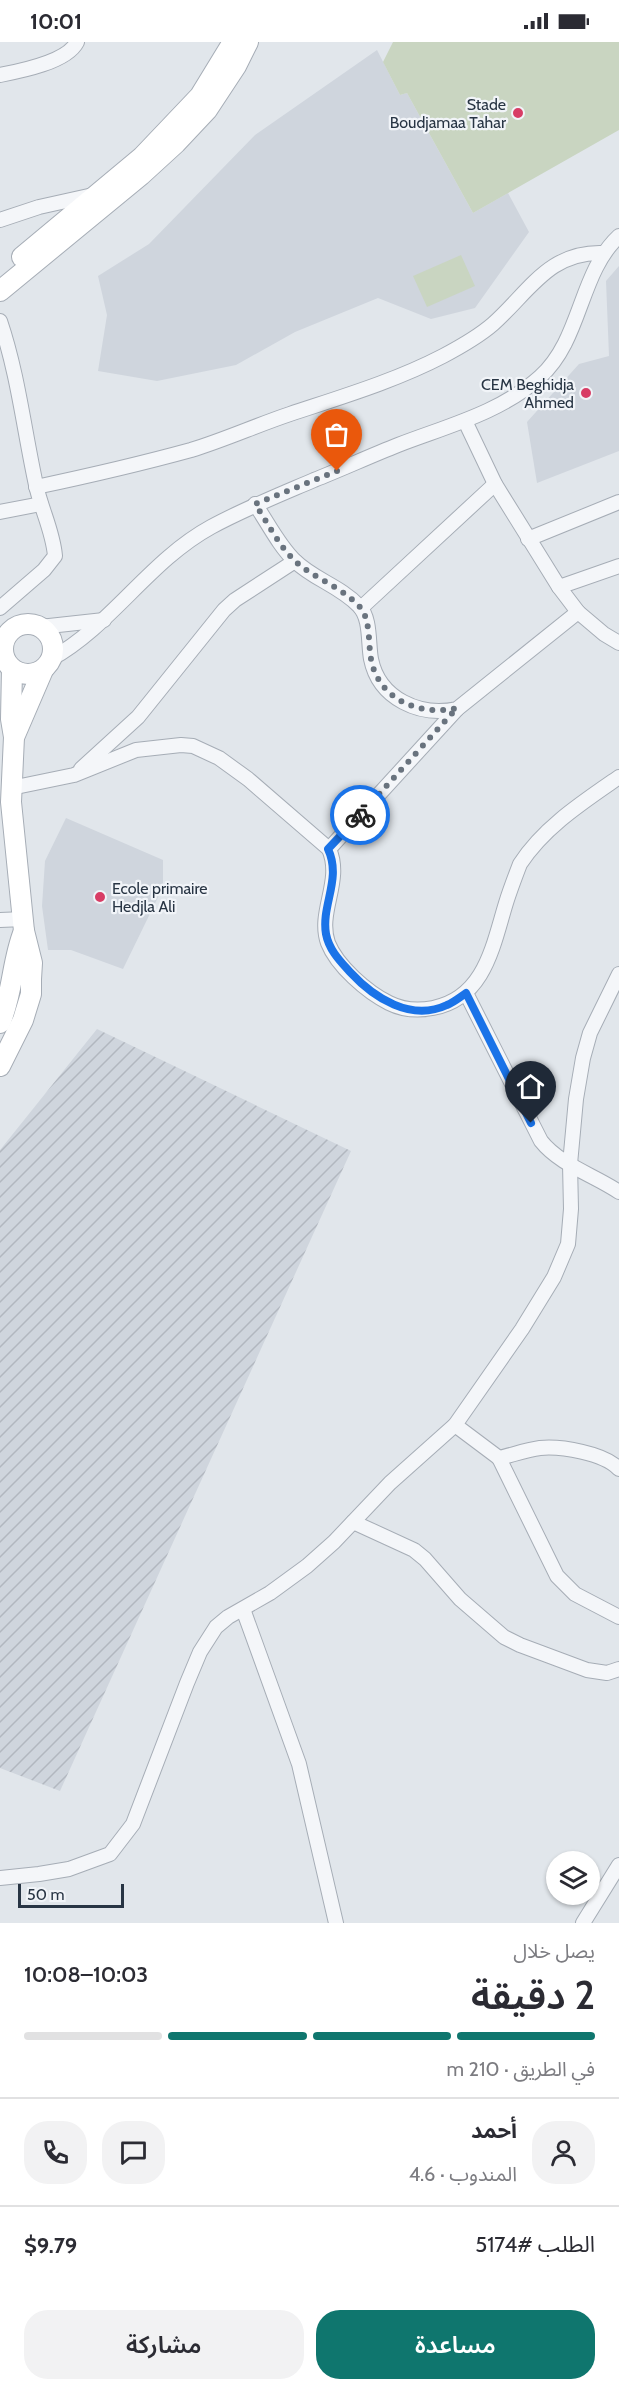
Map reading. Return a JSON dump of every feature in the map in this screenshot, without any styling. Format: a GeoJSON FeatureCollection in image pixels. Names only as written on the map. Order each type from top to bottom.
{"type":"FeatureCollection","features":[{"type":"Feature","properties":{"kind":"street"},"geometry":{"type":"LineString","coordinates":[[1,72],[21,71],[54,59],[66,54],[74,48],[77,42]]}},
{"type":"Feature","properties":{"kind":"street"},"geometry":{"type":"LineString","coordinates":[[0,276],[142,157],[187,112],[200,96],[233,42]]}},
{"type":"Feature","properties":{"kind":"street"},"geometry":{"type":"LineString","coordinates":[[0,291],[141,175],[176,143],[207,110],[249,42]]}},
{"type":"Feature","properties":{"kind":"street"},"geometry":{"type":"LineString","coordinates":[[0,220],[39,207],[95,195]]}},
{"type":"Feature","properties":{"kind":"street"},"geometry":{"type":"LineString","coordinates":[[5,659],[27,675],[67,651],[104,620],[139,583],[184,544],[209,528],[255,504],[398,445],[482,415],[525,389],[553,362],[613,244]]}},
{"type":"Feature","properties":{"kind":"street"},"geometry":{"type":"LineString","coordinates":[[36,487],[103,473],[194,449],[357,391],[425,364],[461,346],[491,325],[541,275],[556,264],[572,256],[613,244]]}},
{"type":"Feature","properties":{"kind":"street"},"geometry":{"type":"LineString","coordinates":[[0,321],[11,357],[36,487],[54,549],[53,561],[0,608]]}},
{"type":"Feature","properties":{"kind":"street"},"geometry":{"type":"LineString","coordinates":[[465,421],[495,484],[559,587],[578,612],[604,634],[619,643]]}},
{"type":"Feature","properties":{"kind":"street"},"geometry":{"type":"LineString","coordinates":[[361,608],[495,484]]}},
{"type":"Feature","properties":{"kind":"street"},"geometry":{"type":"LineString","coordinates":[[528,539],[619,502]]}},
{"type":"Feature","properties":{"kind":"street"},"geometry":{"type":"LineString","coordinates":[[0,512],[41,504]]}},
{"type":"Feature","properties":{"kind":"street"},"geometry":{"type":"LineString","coordinates":[[255,504],[295,561],[341,591],[361,608],[365,617],[373,670],[387,691],[410,706],[424,710],[445,711],[457,708]]}},
{"type":"Feature","properties":{"kind":"street"},"geometry":{"type":"LineString","coordinates":[[74,776],[138,717],[224,610],[235,600],[295,561]]}},
{"type":"Feature","properties":{"kind":"street"},"geometry":{"type":"LineString","coordinates":[[559,587],[619,566]]}},
{"type":"Feature","properties":{"kind":"street"},"geometry":{"type":"LineString","coordinates":[[328,849],[457,708],[578,612]]}},
{"type":"Feature","properties":{"kind":"street"},"geometry":{"type":"LineString","coordinates":[[0,1066],[23,1020],[31,994],[32,963],[24,925],[11,788],[14,737],[2,647],[9,632],[32,626],[104,620]]}},
{"type":"Feature","properties":{"kind":"street"},"geometry":{"type":"LineString","coordinates":[[0,621],[32,626],[51,639],[53,648],[14,737]]}},
{"type":"Feature","properties":{"kind":"street"},"geometry":{"type":"LineString","coordinates":[[11,788],[74,776],[136,750],[181,745],[193,746],[219,758],[248,779],[328,849],[334,863],[334,875],[325,924],[326,936],[338,959],[374,996],[411,1010],[446,1006],[466,993],[485,968],[519,864],[528,851],[553,826],[619,777]]}},
{"type":"Feature","properties":{"kind":"street"},"geometry":{"type":"LineString","coordinates":[[0,920],[24,925]]}},
{"type":"Feature","properties":{"kind":"street"},"geometry":{"type":"LineString","coordinates":[[0,1023],[12,988],[17,947],[24,925]]}},
{"type":"Feature","properties":{"kind":"street"},"geometry":{"type":"LineString","coordinates":[[0,1878],[39,1875],[69,1869],[110,1854],[123,1840],[141,1806],[200,1652],[216,1627],[270,1593],[307,1566],[390,1484],[455,1425],[522,1329],[562,1261],[570,1227],[570,1164],[576,1099],[583,1058],[590,1033],[619,974]]}},
{"type":"Feature","properties":{"kind":"street"},"geometry":{"type":"LineString","coordinates":[[466,993],[541,1141],[549,1150],[570,1164],[619,1192]]}},
{"type":"Feature","properties":{"kind":"street"},"geometry":{"type":"LineString","coordinates":[[455,1425],[499,1458],[557,1576],[575,1594],[619,1617]]}},
{"type":"Feature","properties":{"kind":"street"},"geometry":{"type":"LineString","coordinates":[[499,1458],[527,1450],[559,1448],[606,1459],[619,1469]]}},
{"type":"Feature","properties":{"kind":"street"},"geometry":{"type":"LineString","coordinates":[[353,1522],[414,1550],[425,1559],[442,1581],[470,1610],[504,1637],[587,1670],[607,1673],[619,1669]]}},
{"type":"Feature","properties":{"kind":"street"},"geometry":{"type":"LineString","coordinates":[[243,1608],[299,1764],[336,1923]]}},
{"type":"Feature","properties":{"kind":"street"},"geometry":{"type":"LineString","coordinates":[[583,1923],[619,1865]]}},
{"type":"Feature","properties":{"kind":"shaded area"},"geometry":{"type":"Polygon","coordinates":[[[377,50],[400,95],[407,93],[473,213],[508,193],[529,232],[475,308],[431,319],[378,298],[295,332],[236,365],[157,381],[98,371],[107,315],[98,276],[149,244],[255,135],[377,50]]]}},
{"type":"Feature","properties":{"kind":"shaded area","name":"CEM Beghidja Ahmed"},"geometry":{"type":"Polygon","coordinates":[[[619,266],[619,451],[537,483],[527,422],[579,364],[609,356],[606,281],[619,266]]]}},
{"type":"Feature","properties":{"kind":"shaded area","name":"Ecole primaire Hedjla Ali"},"geometry":{"type":"Polygon","coordinates":[[[66,818],[163,860],[163,887],[123,969],[71,950],[48,950],[42,906],[45,861],[66,818]]]}},
{"type":"Feature","properties":{"kind":"shaded area"},"geometry":{"type":"Polygon","coordinates":[[[97,1029],[351,1151],[60,1791],[0,1768],[0,1150],[97,1029]]]}},
{"type":"Feature","properties":{"kind":"green space","name":"Stade Boudjamaa Tahar"},"geometry":{"type":"Polygon","coordinates":[[[393,42],[619,42],[619,130],[473,213],[407,93],[400,95],[383,62],[393,42]]]}},
{"type":"Feature","properties":{"kind":"green space"},"geometry":{"type":"Polygon","coordinates":[[[461,255],[475,286],[427,307],[413,276],[461,255]]]}},
{"type":"Feature","properties":{"kind":"way so far"},"geometry":{"type":"LineString","coordinates":[[337,471],[255,504],[295,561],[341,591],[361,608],[365,617],[373,670],[387,691],[410,706],[424,710],[445,711],[457,708],[360,815]]}},
{"type":"Feature","properties":{"kind":"place","name":"Stade Boudjamaa Tahar"},"geometry":{"type":"Point","coordinates":[518,113]}},
{"type":"Feature","properties":{"kind":"place","name":"CEM Beghidja Ahmed"},"geometry":{"type":"Point","coordinates":[586,393]}},
{"type":"Feature","properties":{"kind":"place","name":"Ecole primaire Hedjla Ali"},"geometry":{"type":"Point","coordinates":[100,897]}},
{"type":"Feature","properties":{"kind":"route"},"geometry":{"type":"LineString","coordinates":[[360,815],[328,849],[334,863],[325,924],[329,946],[338,959],[374,996],[394,1005],[411,1010],[426,1010],[446,1006],[466,993],[531,1123]]}}]}
